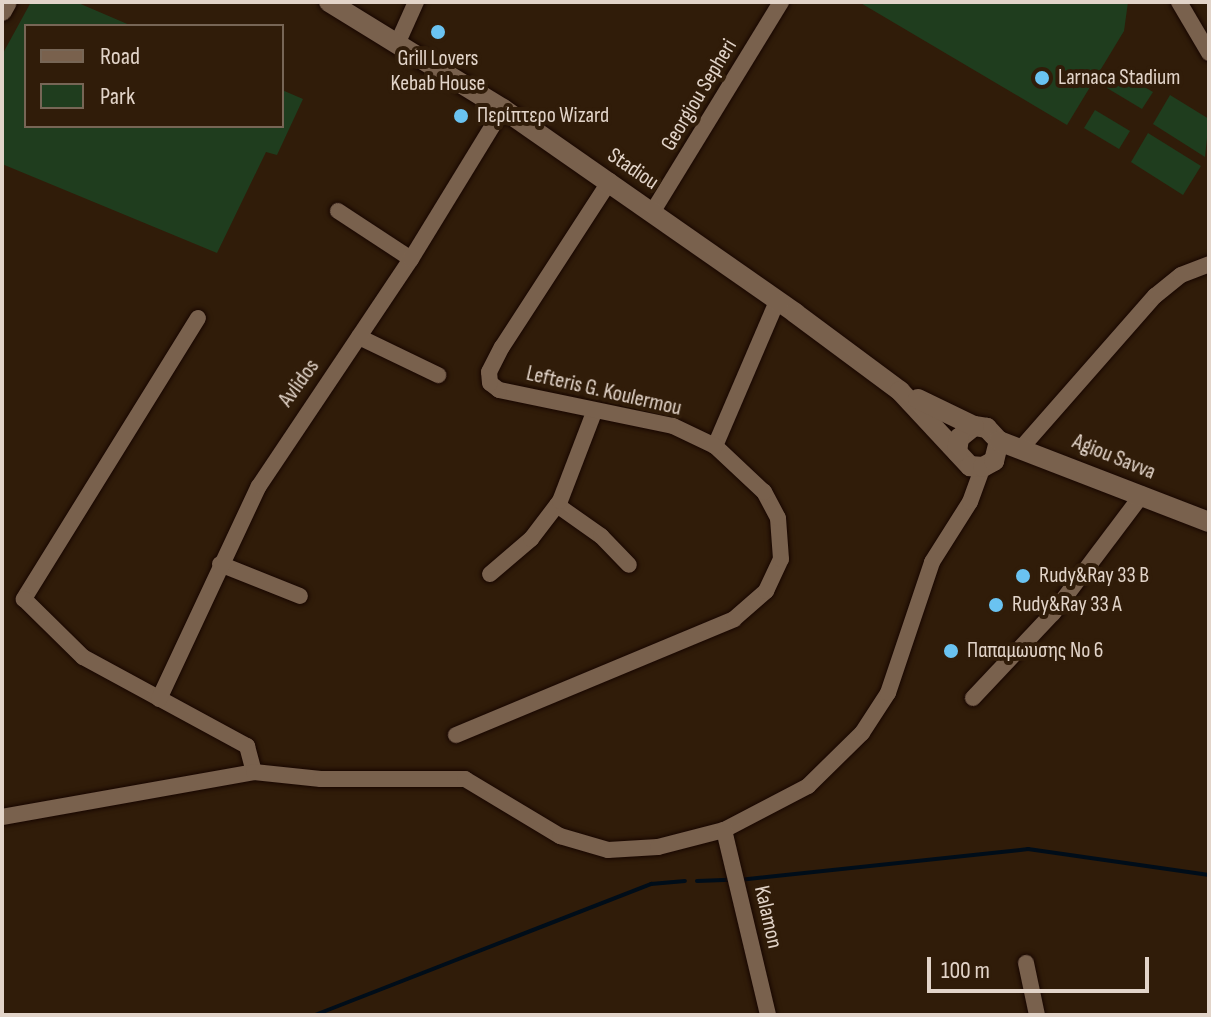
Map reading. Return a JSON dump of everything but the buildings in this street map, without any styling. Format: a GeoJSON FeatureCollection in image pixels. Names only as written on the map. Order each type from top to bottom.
{"type":"FeatureCollection","features":[{"type":"Feature","properties":{"kind":"street"},"geometry":{"type":"LineString","coordinates":[[2,11],[7,2]]}},
{"type":"Feature","properties":{"kind":"street","name":"Stadiou"},"geometry":{"type":"LineString","coordinates":[[329,2],[503,109],[653,211],[900,391],[957,452]]}},
{"type":"Feature","properties":{"kind":"street"},"geometry":{"type":"LineString","coordinates":[[398,42],[416,2]]}},
{"type":"Feature","properties":{"kind":"street","name":"Georgiou Sepheri"},"geometry":{"type":"LineString","coordinates":[[653,211],[781,2]]}},
{"type":"Feature","properties":{"kind":"street"},"geometry":{"type":"LineString","coordinates":[[1179,2],[1204,35],[1209,53]]}},
{"type":"Feature","properties":{"kind":"street","name":"Avlidos"},"geometry":{"type":"LineString","coordinates":[[159,699],[220,564],[290,433],[411,259],[503,109]]}},
{"type":"Feature","properties":{"kind":"street","name":"Lefteris G. Koulermou"},"geometry":{"type":"LineString","coordinates":[[456,735],[734,619],[753,606],[781,559],[778,518],[764,492],[715,446],[673,426],[499,390],[490,383],[489,372],[610,181]]}},
{"type":"Feature","properties":{"kind":"street"},"geometry":{"type":"LineString","coordinates":[[338,211],[411,259]]}},
{"type":"Feature","properties":{"kind":"street"},"geometry":{"type":"LineString","coordinates":[[1023,446],[1155,296],[1181,275],[1209,264]]}},
{"type":"Feature","properties":{"kind":"street"},"geometry":{"type":"LineString","coordinates":[[715,446],[777,301]]}},
{"type":"Feature","properties":{"kind":"street"},"geometry":{"type":"LineString","coordinates":[[198,318],[24,599],[83,657],[247,746],[254,772]]}},
{"type":"Feature","properties":{"kind":"street"},"geometry":{"type":"LineString","coordinates":[[359,337],[438,375]]}},
{"type":"Feature","properties":{"kind":"street","name":"Stadiou"},"geometry":{"type":"LineString","coordinates":[[900,391],[974,426]]}},
{"type":"Feature","properties":{"kind":"street"},"geometry":{"type":"LineString","coordinates":[[490,574],[531,539],[557,505],[595,410]]}},
{"type":"Feature","properties":{"kind":"street"},"geometry":{"type":"LineString","coordinates":[[2,817],[254,772],[321,779],[465,779],[560,836],[608,850],[658,847],[724,830],[822,776],[867,726],[888,693],[932,562],[970,502],[983,467],[998,455],[999,441],[987,428],[974,426],[959,438],[957,452],[970,466],[983,467]]}},
{"type":"Feature","properties":{"kind":"street","name":"Agiou Savva"},"geometry":{"type":"LineString","coordinates":[[999,441],[1023,446],[1209,522]]}},
{"type":"Feature","properties":{"kind":"street"},"geometry":{"type":"LineString","coordinates":[[973,698],[1053,613],[1142,495]]}},
{"type":"Feature","properties":{"kind":"street"},"geometry":{"type":"LineString","coordinates":[[557,505],[601,536],[629,565]]}},
{"type":"Feature","properties":{"kind":"street"},"geometry":{"type":"LineString","coordinates":[[220,564],[300,596]]}},
{"type":"Feature","properties":{"kind":"street","name":"Kalamon"},"geometry":{"type":"LineString","coordinates":[[724,830],[768,1015]]}},
{"type":"Feature","properties":{"kind":"street"},"geometry":{"type":"LineString","coordinates":[[1026,963],[1037,1015]]}},
{"type":"Feature","properties":{"kind":"green space"},"geometry":{"type":"Polygon","coordinates":[[[31,2],[76,2],[127,24],[24,24],[24,128],[284,128],[284,91],[303,99],[277,155],[266,152],[217,253],[2,164],[2,55],[31,2]]]}},
{"type":"Feature","properties":{"kind":"green space","name":"Larnaca Stadium"},"geometry":{"type":"Polygon","coordinates":[[[859,2],[1128,2],[1124,31],[1067,125],[859,2]]]}},
{"type":"Feature","properties":{"kind":"green space"},"geometry":{"type":"Polygon","coordinates":[[[1117,71],[1153,92],[1142,109],[1107,88],[1117,71]]]}},
{"type":"Feature","properties":{"kind":"green space"},"geometry":{"type":"Polygon","coordinates":[[[1170,95],[1209,119],[1205,157],[1153,124],[1170,95]]]}},
{"type":"Feature","properties":{"kind":"green space"},"geometry":{"type":"Polygon","coordinates":[[[1095,110],[1130,131],[1119,149],[1084,128],[1095,110]]]}},
{"type":"Feature","properties":{"kind":"green space"},"geometry":{"type":"Polygon","coordinates":[[[1148,133],[1201,166],[1183,195],[1131,162],[1148,133]]]}},
{"type":"Feature","properties":{"kind":"waterway"},"geometry":{"type":"LineString","coordinates":[[739,880],[1028,849],[1209,875]]}},
{"type":"Feature","properties":{"kind":"waterway"},"geometry":{"type":"LineString","coordinates":[[697,881],[731,880]]}},
{"type":"Feature","properties":{"kind":"waterway"},"geometry":{"type":"LineString","coordinates":[[315,1015],[651,884],[685,881]]}},
{"type":"Feature","properties":{"kind":"place","name":"Grill Lovers Kebab House"},"geometry":{"type":"Point","coordinates":[438,32]}},
{"type":"Feature","properties":{"kind":"place","name":"Larnaca Stadium"},"geometry":{"type":"Point","coordinates":[1042,78]}},
{"type":"Feature","properties":{"kind":"place","name":"Περίπτερο Wizard"},"geometry":{"type":"Point","coordinates":[461,116]}},
{"type":"Feature","properties":{"kind":"place","name":"Rudy&Ray 33 B"},"geometry":{"type":"Point","coordinates":[1023,576]}},
{"type":"Feature","properties":{"kind":"place","name":"Rudy&Ray 33 A"},"geometry":{"type":"Point","coordinates":[996,605]}},
{"type":"Feature","properties":{"kind":"place","name":"Παπαμωυσης No 6"},"geometry":{"type":"Point","coordinates":[951,651]}}]}
